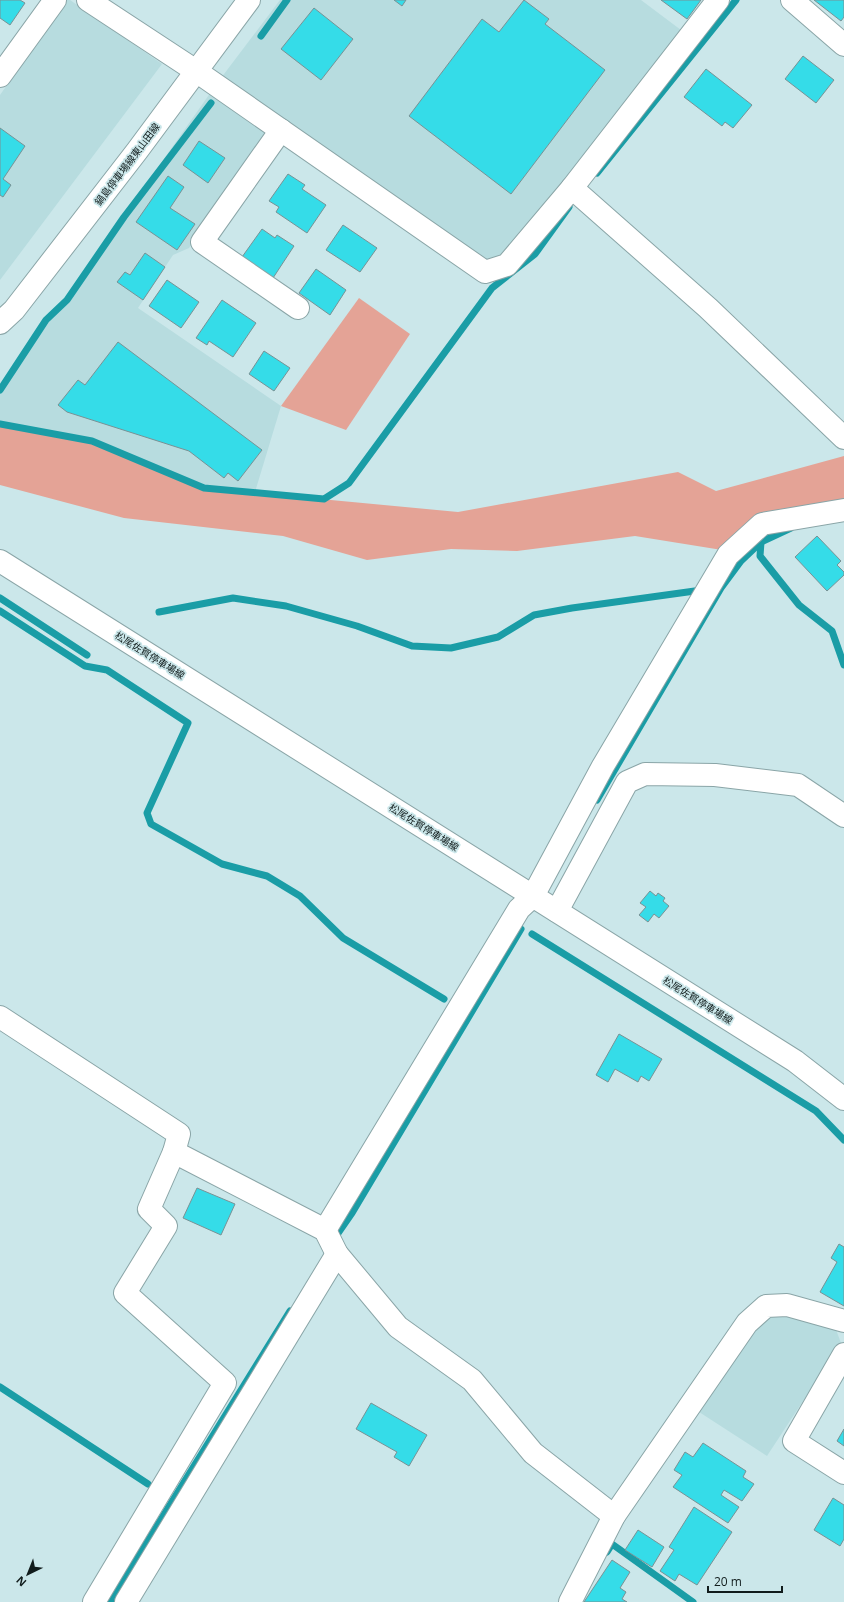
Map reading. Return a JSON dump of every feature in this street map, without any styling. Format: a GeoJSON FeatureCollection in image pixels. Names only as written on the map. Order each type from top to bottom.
{"type":"FeatureCollection","features":[{"type":"Feature","properties":{"kind":"street"},"geometry":{"type":"LineString","coordinates":[[0,76],[56,0]]}},
{"type":"Feature","properties":{"kind":"street"},"geometry":{"type":"LineString","coordinates":[[88,0],[196,71],[485,272],[507,265],[572,188],[718,0]]}},
{"type":"Feature","properties":{"kind":"street","name":"鍋島停車場線東山田線"},"geometry":{"type":"LineString","coordinates":[[0,323],[14,310],[137,151],[249,0]]}},
{"type":"Feature","properties":{"kind":"street"},"geometry":{"type":"LineString","coordinates":[[792,0],[844,45]]}},
{"type":"Feature","properties":{"kind":"street"},"geometry":{"type":"LineString","coordinates":[[281,130],[202,242],[298,308]]}},
{"type":"Feature","properties":{"kind":"street"},"geometry":{"type":"LineString","coordinates":[[572,188],[708,308],[844,438]]}},
{"type":"Feature","properties":{"kind":"street"},"geometry":{"type":"LineString","coordinates":[[325,1230],[519,909],[533,896],[603,766],[728,555],[762,524],[844,510]]}},
{"type":"Feature","properties":{"kind":"street","name":"松尾佐賀停車場線"},"geometry":{"type":"LineString","coordinates":[[0,561],[795,1061],[844,1099]]}},
{"type":"Feature","properties":{"kind":"street"},"geometry":{"type":"LineString","coordinates":[[603,766],[627,782]]}},
{"type":"Feature","properties":{"kind":"street"},"geometry":{"type":"LineString","coordinates":[[557,911],[627,782],[645,774],[715,775],[798,785],[844,816]]}},
{"type":"Feature","properties":{"kind":"street"},"geometry":{"type":"LineString","coordinates":[[0,1017],[179,1134],[174,1152],[149,1209],[166,1226],[125,1292],[225,1382],[94,1602]]}},
{"type":"Feature","properties":{"kind":"street"},"geometry":{"type":"LineString","coordinates":[[174,1152],[325,1230],[337,1254],[398,1327],[472,1380],[533,1453],[614,1516]]}},
{"type":"Feature","properties":{"kind":"street"},"geometry":{"type":"LineString","coordinates":[[126,1602],[337,1254]]}},
{"type":"Feature","properties":{"kind":"street"},"geometry":{"type":"LineString","coordinates":[[570,1602],[614,1516],[747,1323],[766,1306],[787,1304],[844,1321]]}},
{"type":"Feature","properties":{"kind":"street"},"geometry":{"type":"LineString","coordinates":[[844,1354],[794,1441],[844,1473]]}},
{"type":"Feature","properties":{"kind":"shaded area"},"geometry":{"type":"Polygon","coordinates":[[[67,0],[70,0],[162,64],[0,280],[0,95],[67,0]]]}},
{"type":"Feature","properties":{"kind":"shaded area"},"geometry":{"type":"Polygon","coordinates":[[[280,0],[641,0],[685,33],[506,255],[482,262],[275,119],[189,248],[173,255],[138,308],[281,406],[255,492],[200,485],[87,437],[0,424],[0,392],[218,82],[280,0]]]}},
{"type":"Feature","properties":{"kind":"shaded area"},"geometry":{"type":"Polygon","coordinates":[[[359,298],[410,334],[346,430],[281,406],[359,298]]]}},
{"type":"Feature","properties":{"kind":"shaded area"},"geometry":{"type":"Polygon","coordinates":[[[0,424],[92,441],[204,488],[458,512],[678,472],[716,491],[844,456],[844,500],[722,550],[635,536],[517,551],[451,549],[367,560],[283,536],[124,518],[0,485],[0,424]]]}},
{"type":"Feature","properties":{"kind":"shaded area"},"geometry":{"type":"Polygon","coordinates":[[[795,1314],[835,1327],[841,1343],[767,1456],[696,1410],[761,1316],[795,1314]]]}},
{"type":"Feature","properties":{"kind":"building"},"geometry":{"type":"Polygon","coordinates":[[[0,0],[20,0],[25,3],[10,25],[0,18],[0,0]]]}},
{"type":"Feature","properties":{"kind":"building"},"geometry":{"type":"Polygon","coordinates":[[[394,0],[406,0],[402,6],[394,0]]]}},
{"type":"Feature","properties":{"kind":"building"},"geometry":{"type":"Polygon","coordinates":[[[524,0],[549,19],[545,24],[605,70],[511,194],[409,116],[482,19],[499,32],[524,0]]]}},
{"type":"Feature","properties":{"kind":"building"},"geometry":{"type":"Polygon","coordinates":[[[661,0],[701,0],[687,19],[661,0]]]}},
{"type":"Feature","properties":{"kind":"building"},"geometry":{"type":"Polygon","coordinates":[[[814,0],[844,0],[844,17],[841,21],[814,0]]]}},
{"type":"Feature","properties":{"kind":"building"},"geometry":{"type":"Polygon","coordinates":[[[314,8],[353,39],[321,80],[281,49],[314,8]]]}},
{"type":"Feature","properties":{"kind":"building"},"geometry":{"type":"Polygon","coordinates":[[[803,56],[834,80],[816,103],[785,79],[803,56]]]}},
{"type":"Feature","properties":{"kind":"building"},"geometry":{"type":"Polygon","coordinates":[[[706,69],[752,105],[733,128],[725,122],[722,126],[684,97],[706,69]]]}},
{"type":"Feature","properties":{"kind":"building"},"geometry":{"type":"Polygon","coordinates":[[[0,128],[25,146],[3,179],[11,185],[3,197],[0,195],[0,128]]]}},
{"type":"Feature","properties":{"kind":"building"},"geometry":{"type":"Polygon","coordinates":[[[199,141],[225,158],[208,183],[183,165],[199,141]]]}},
{"type":"Feature","properties":{"kind":"building"},"geometry":{"type":"Polygon","coordinates":[[[288,174],[305,185],[302,189],[326,205],[307,233],[276,212],[279,207],[269,201],[288,174]]]}},
{"type":"Feature","properties":{"kind":"building"},"geometry":{"type":"Polygon","coordinates":[[[168,176],[184,187],[170,208],[195,224],[177,250],[136,222],[168,176]]]}},
{"type":"Feature","properties":{"kind":"building"},"geometry":{"type":"Polygon","coordinates":[[[343,225],[377,248],[360,272],[326,250],[343,225]]]}},
{"type":"Feature","properties":{"kind":"building"},"geometry":{"type":"Polygon","coordinates":[[[262,229],[275,238],[277,235],[294,246],[273,278],[242,257],[262,229]]]}},
{"type":"Feature","properties":{"kind":"building"},"geometry":{"type":"Polygon","coordinates":[[[145,253],[165,267],[143,300],[117,282],[125,272],[130,275],[145,253]]]}},
{"type":"Feature","properties":{"kind":"building"},"geometry":{"type":"Polygon","coordinates":[[[316,269],[346,290],[330,315],[299,293],[316,269]]]}},
{"type":"Feature","properties":{"kind":"building"},"geometry":{"type":"Polygon","coordinates":[[[167,280],[199,302],[181,328],[149,306],[167,280]]]}},
{"type":"Feature","properties":{"kind":"building"},"geometry":{"type":"Polygon","coordinates":[[[222,300],[256,323],[233,357],[209,341],[207,345],[196,338],[222,300]]]}},
{"type":"Feature","properties":{"kind":"building"},"geometry":{"type":"Polygon","coordinates":[[[118,342],[262,450],[238,481],[228,473],[224,478],[189,451],[67,412],[58,405],[78,380],[85,385],[118,342]]]}},
{"type":"Feature","properties":{"kind":"building"},"geometry":{"type":"Polygon","coordinates":[[[264,351],[290,368],[274,391],[249,374],[264,351]]]}},
{"type":"Feature","properties":{"kind":"building"},"geometry":{"type":"Polygon","coordinates":[[[817,536],[841,561],[837,565],[844,572],[844,575],[827,591],[795,557],[817,536]]]}},
{"type":"Feature","properties":{"kind":"building"},"geometry":{"type":"Polygon","coordinates":[[[650,891],[656,896],[658,893],[665,898],[663,901],[669,906],[659,918],[654,914],[648,922],[639,915],[646,907],[640,903],[650,891]]]}},
{"type":"Feature","properties":{"kind":"building"},"geometry":{"type":"Polygon","coordinates":[[[619,1034],[662,1059],[649,1081],[641,1076],[638,1082],[615,1069],[608,1082],[596,1075],[619,1034]]]}},
{"type":"Feature","properties":{"kind":"building"},"geometry":{"type":"Polygon","coordinates":[[[197,1188],[235,1204],[221,1235],[183,1218],[197,1188]]]}},
{"type":"Feature","properties":{"kind":"building"},"geometry":{"type":"Polygon","coordinates":[[[839,1244],[844,1247],[844,1306],[820,1292],[837,1262],[831,1258],[839,1244]]]}},
{"type":"Feature","properties":{"kind":"building"},"geometry":{"type":"Polygon","coordinates":[[[371,1403],[427,1435],[409,1466],[394,1457],[397,1452],[356,1429],[371,1403]]]}},
{"type":"Feature","properties":{"kind":"building"},"geometry":{"type":"Polygon","coordinates":[[[844,1429],[844,1446],[837,1441],[844,1429]]]}},
{"type":"Feature","properties":{"kind":"building"},"geometry":{"type":"Polygon","coordinates":[[[703,1443],[746,1471],[743,1477],[754,1484],[742,1501],[724,1490],[721,1495],[739,1507],[728,1523],[673,1487],[682,1475],[674,1470],[685,1452],[693,1457],[703,1443]]]}},
{"type":"Feature","properties":{"kind":"building"},"geometry":{"type":"Polygon","coordinates":[[[833,1498],[844,1505],[844,1539],[840,1546],[814,1530],[833,1498]]]}},
{"type":"Feature","properties":{"kind":"building"},"geometry":{"type":"Polygon","coordinates":[[[694,1507],[732,1532],[697,1585],[679,1574],[675,1581],[660,1571],[674,1550],[669,1547],[694,1507]]]}},
{"type":"Feature","properties":{"kind":"building"},"geometry":{"type":"Polygon","coordinates":[[[638,1530],[664,1547],[652,1567],[625,1550],[638,1530]]]}},
{"type":"Feature","properties":{"kind":"building"},"geometry":{"type":"Polygon","coordinates":[[[612,1560],[630,1572],[620,1588],[626,1592],[622,1599],[627,1602],[584,1602],[612,1560]]]}},
{"type":"Feature","properties":{"kind":"waterway"},"geometry":{"type":"LineString","coordinates":[[261,36],[287,0]]}},
{"type":"Feature","properties":{"kind":"waterway"},"geometry":{"type":"LineString","coordinates":[[597,173],[736,0]]}},
{"type":"Feature","properties":{"kind":"waterway"},"geometry":{"type":"LineString","coordinates":[[0,390],[46,320],[67,300],[124,217],[211,103]]}},
{"type":"Feature","properties":{"kind":"waterway"},"geometry":{"type":"LineString","coordinates":[[0,424],[92,441],[204,488],[324,499],[349,483],[492,288],[535,254],[569,207]]}},
{"type":"Feature","properties":{"kind":"waterway"},"geometry":{"type":"LineString","coordinates":[[597,800],[721,588],[741,561],[761,542],[791,528]]}},
{"type":"Feature","properties":{"kind":"waterway"},"geometry":{"type":"LineString","coordinates":[[761,542],[760,556],[799,605],[832,631],[844,665]]}},
{"type":"Feature","properties":{"kind":"waterway"},"geometry":{"type":"LineString","coordinates":[[159,612],[233,598],[286,606],[357,626],[412,646],[451,648],[498,637],[534,615],[572,608],[702,590]]}},
{"type":"Feature","properties":{"kind":"waterway"},"geometry":{"type":"LineString","coordinates":[[0,598],[87,655]]}},
{"type":"Feature","properties":{"kind":"waterway"},"geometry":{"type":"LineString","coordinates":[[0,611],[85,666],[107,670],[188,723],[147,813],[151,824],[222,864],[267,876],[300,896],[343,938],[444,999]]}},
{"type":"Feature","properties":{"kind":"waterway"},"geometry":{"type":"LineString","coordinates":[[334,1239],[352,1213],[521,929]]}},
{"type":"Feature","properties":{"kind":"waterway"},"geometry":{"type":"LineString","coordinates":[[532,934],[816,1111],[844,1140]]}},
{"type":"Feature","properties":{"kind":"waterway"},"geometry":{"type":"LineString","coordinates":[[110,1602],[290,1311]]}},
{"type":"Feature","properties":{"kind":"waterway"},"geometry":{"type":"LineString","coordinates":[[0,1387],[148,1484]]}},
{"type":"Feature","properties":{"kind":"waterway"},"geometry":{"type":"LineString","coordinates":[[607,1552],[612,1544],[693,1602]]}}]}
